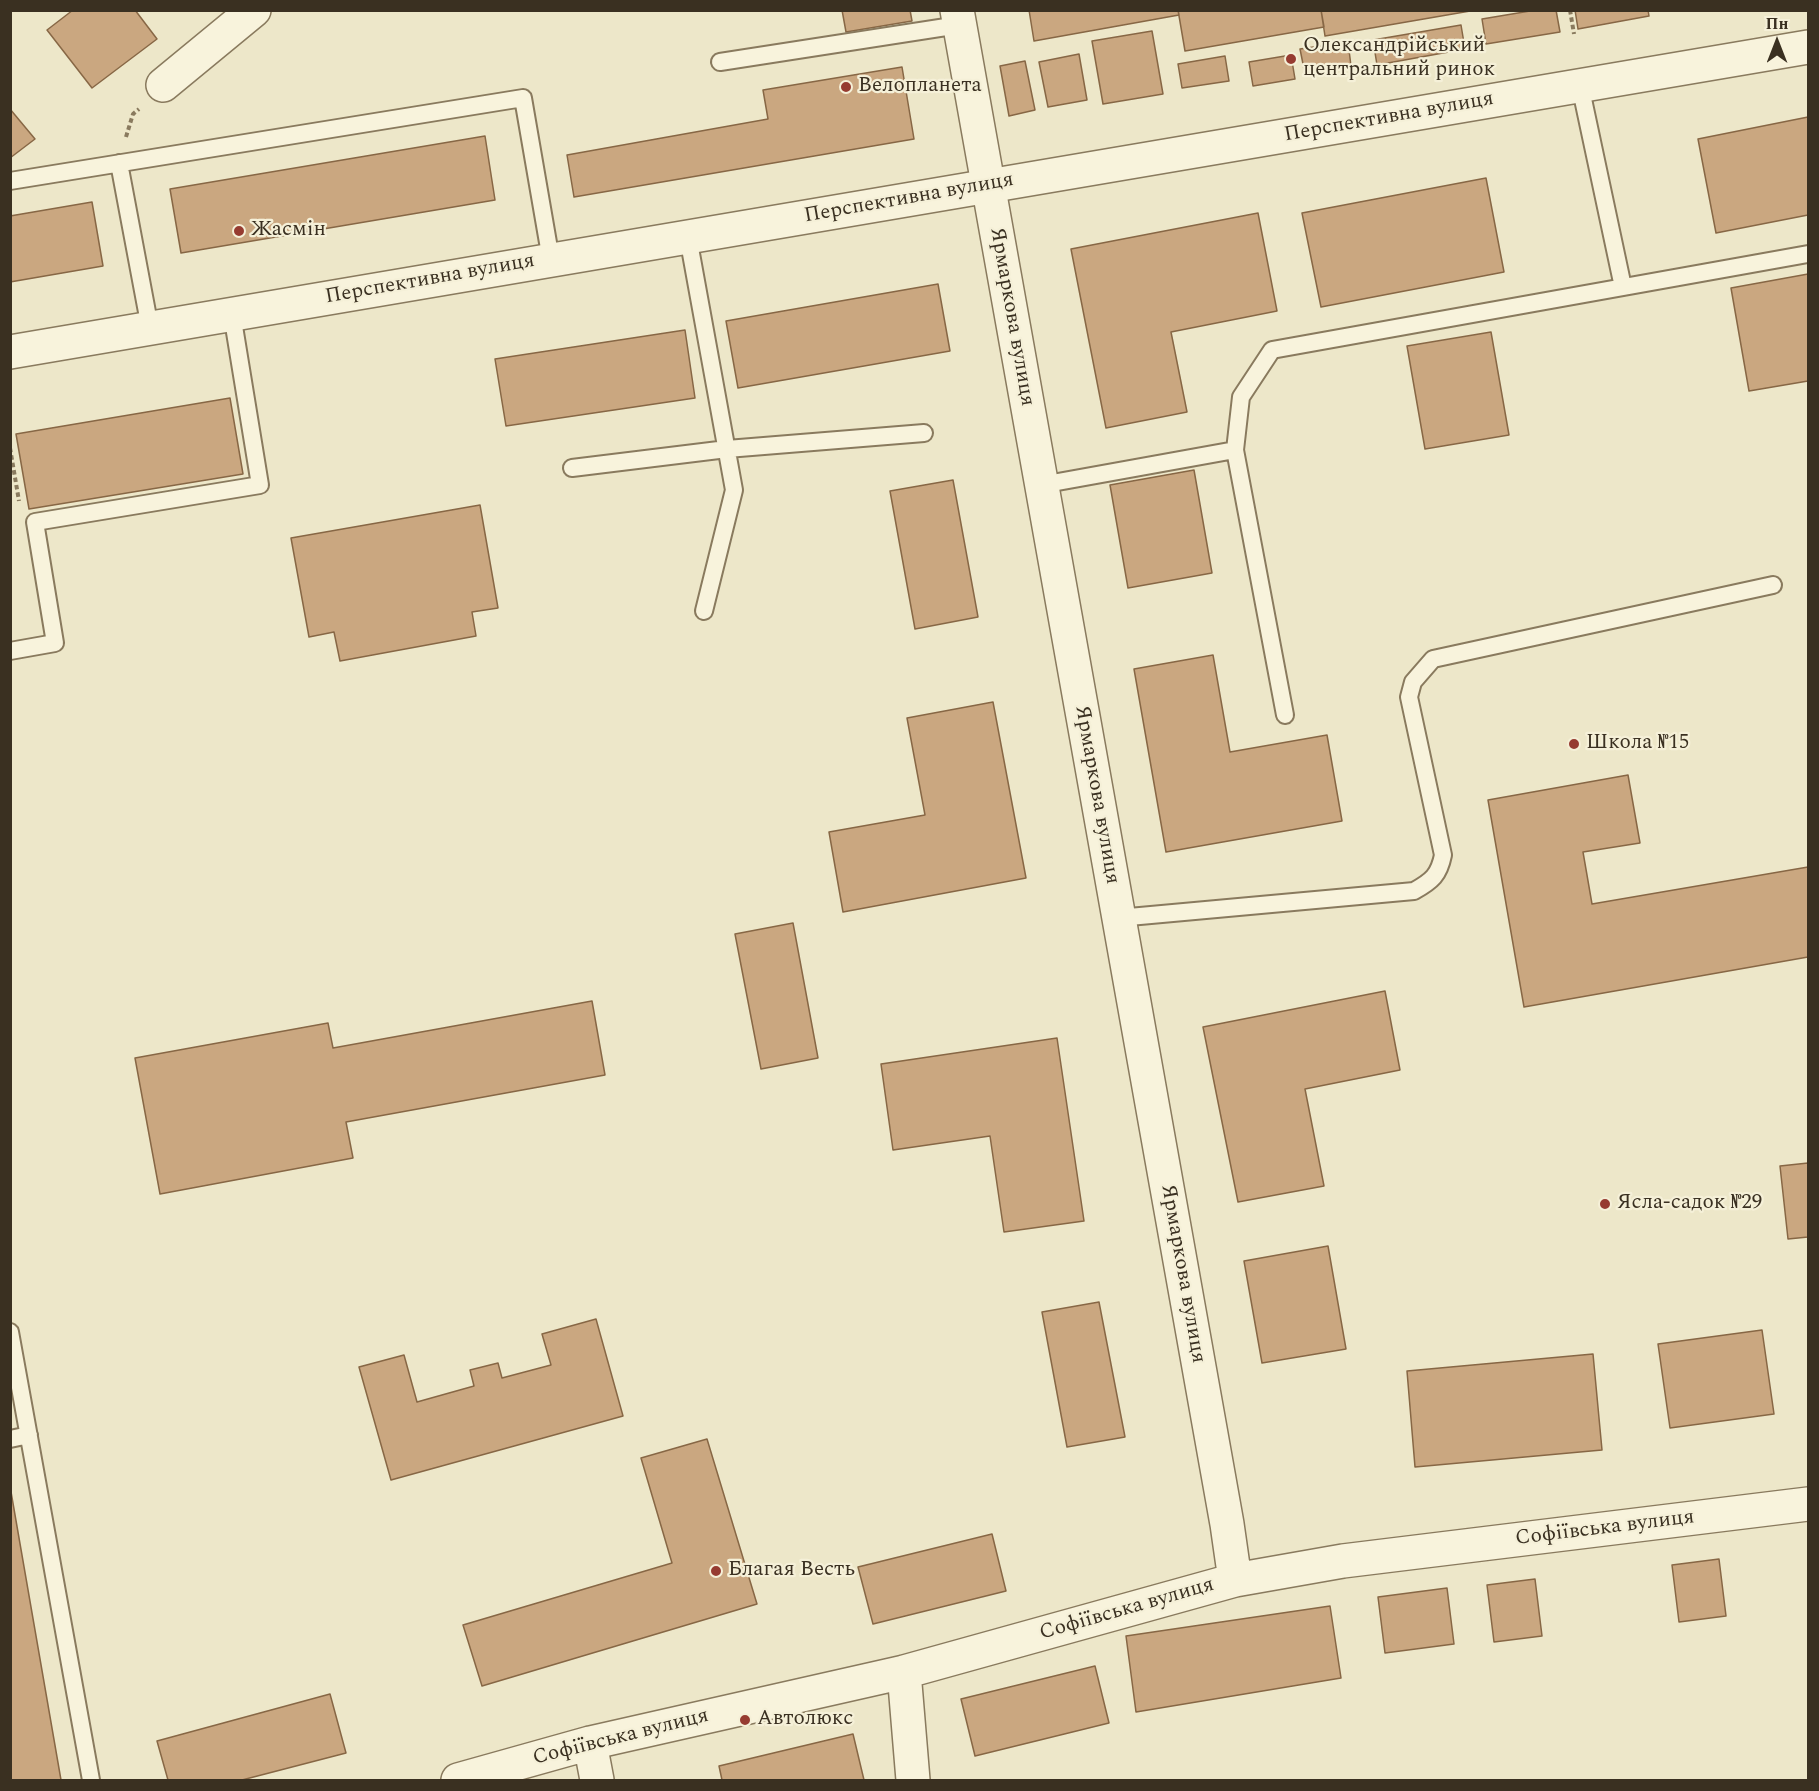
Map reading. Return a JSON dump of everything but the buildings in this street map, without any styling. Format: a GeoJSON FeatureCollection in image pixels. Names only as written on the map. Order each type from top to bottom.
{"type":"FeatureCollection","features":[{"type":"Feature","properties":{"kind":"street"},"geometry":{"type":"LineString","coordinates":[[163,85],[254,10]]}},
{"type":"Feature","properties":{"kind":"street","name":"Ярмаркова вулиця"},"geometry":{"type":"LineString","coordinates":[[958,18],[1227,1524],[1235,1580]]}},
{"type":"Feature","properties":{"kind":"street","name":"Перспективна вулиця"},"geometry":{"type":"LineString","coordinates":[[10,352],[1809,47]]}},
{"type":"Feature","properties":{"kind":"street","name":"Софіївська вулиця"},"geometry":{"type":"LineString","coordinates":[[458,1780],[590,1743],[904,1672],[1235,1580],[1342,1561],[1809,1504]]}},
{"type":"Feature","properties":{"kind":"street"},"geometry":{"type":"LineString","coordinates":[[904,1672],[913,1780]]}},
{"type":"Feature","properties":{"kind":"street"},"geometry":{"type":"LineString","coordinates":[[590,1743],[597,1780]]}},
{"type":"Feature","properties":{"kind":"lane"},"geometry":{"type":"LineString","coordinates":[[720,62],[958,18]]}},
{"type":"Feature","properties":{"kind":"lane"},"geometry":{"type":"LineString","coordinates":[[1580,85],[1623,287]]}},
{"type":"Feature","properties":{"kind":"lane"},"geometry":{"type":"LineString","coordinates":[[10,181],[522,98],[550,260]]}},
{"type":"Feature","properties":{"kind":"lane"},"geometry":{"type":"LineString","coordinates":[[119,163],[150,328]]}},
{"type":"Feature","properties":{"kind":"lane"},"geometry":{"type":"LineString","coordinates":[[688,237],[734,490],[704,611]]}},
{"type":"Feature","properties":{"kind":"lane"},"geometry":{"type":"LineString","coordinates":[[1285,715],[1235,450],[1241,396],[1272,350],[1809,254]]}},
{"type":"Feature","properties":{"kind":"lane"},"geometry":{"type":"LineString","coordinates":[[10,651],[55,643],[35,522],[260,484],[232,314]]}},
{"type":"Feature","properties":{"kind":"lane"},"geometry":{"type":"LineString","coordinates":[[572,468],[727,449],[924,433]]}},
{"type":"Feature","properties":{"kind":"lane"},"geometry":{"type":"LineString","coordinates":[[1041,485],[1235,450]]}},
{"type":"Feature","properties":{"kind":"lane"},"geometry":{"type":"LineString","coordinates":[[1118,918],[1414,891],[1429,882],[1440,869],[1443,855],[1408,697],[1413,682],[1433,659],[1773,585]]}},
{"type":"Feature","properties":{"kind":"lane"},"geometry":{"type":"LineString","coordinates":[[10,1332],[91,1780]]}},
{"type":"Feature","properties":{"kind":"lane"},"geometry":{"type":"LineString","coordinates":[[10,1439],[29,1435]]}},
{"type":"Feature","properties":{"kind":"path"},"geometry":{"type":"LineString","coordinates":[[1570,10],[1574,34]]}},
{"type":"Feature","properties":{"kind":"path"},"geometry":{"type":"LineString","coordinates":[[119,163],[133,114],[163,85]]}},
{"type":"Feature","properties":{"kind":"path"},"geometry":{"type":"LineString","coordinates":[[10,447],[21,512],[35,522]]}},
{"type":"Feature","properties":{"kind":"place","name":"Олександрійський центральний ринок"},"geometry":{"type":"Point","coordinates":[1291,59]}},
{"type":"Feature","properties":{"kind":"place","name":"Велопланета"},"geometry":{"type":"Point","coordinates":[846,87]}},
{"type":"Feature","properties":{"kind":"place","name":"Жасмін"},"geometry":{"type":"Point","coordinates":[239,231]}},
{"type":"Feature","properties":{"kind":"place","name":"Школа №15"},"geometry":{"type":"Point","coordinates":[1574,744]}},
{"type":"Feature","properties":{"kind":"place","name":"Ясла-садок №29"},"geometry":{"type":"Point","coordinates":[1605,1204]}},
{"type":"Feature","properties":{"kind":"place","name":"Благая Весть"},"geometry":{"type":"Point","coordinates":[716,1571]}},
{"type":"Feature","properties":{"kind":"place","name":"Автолюкс"},"geometry":{"type":"Point","coordinates":[745,1720]}}]}
